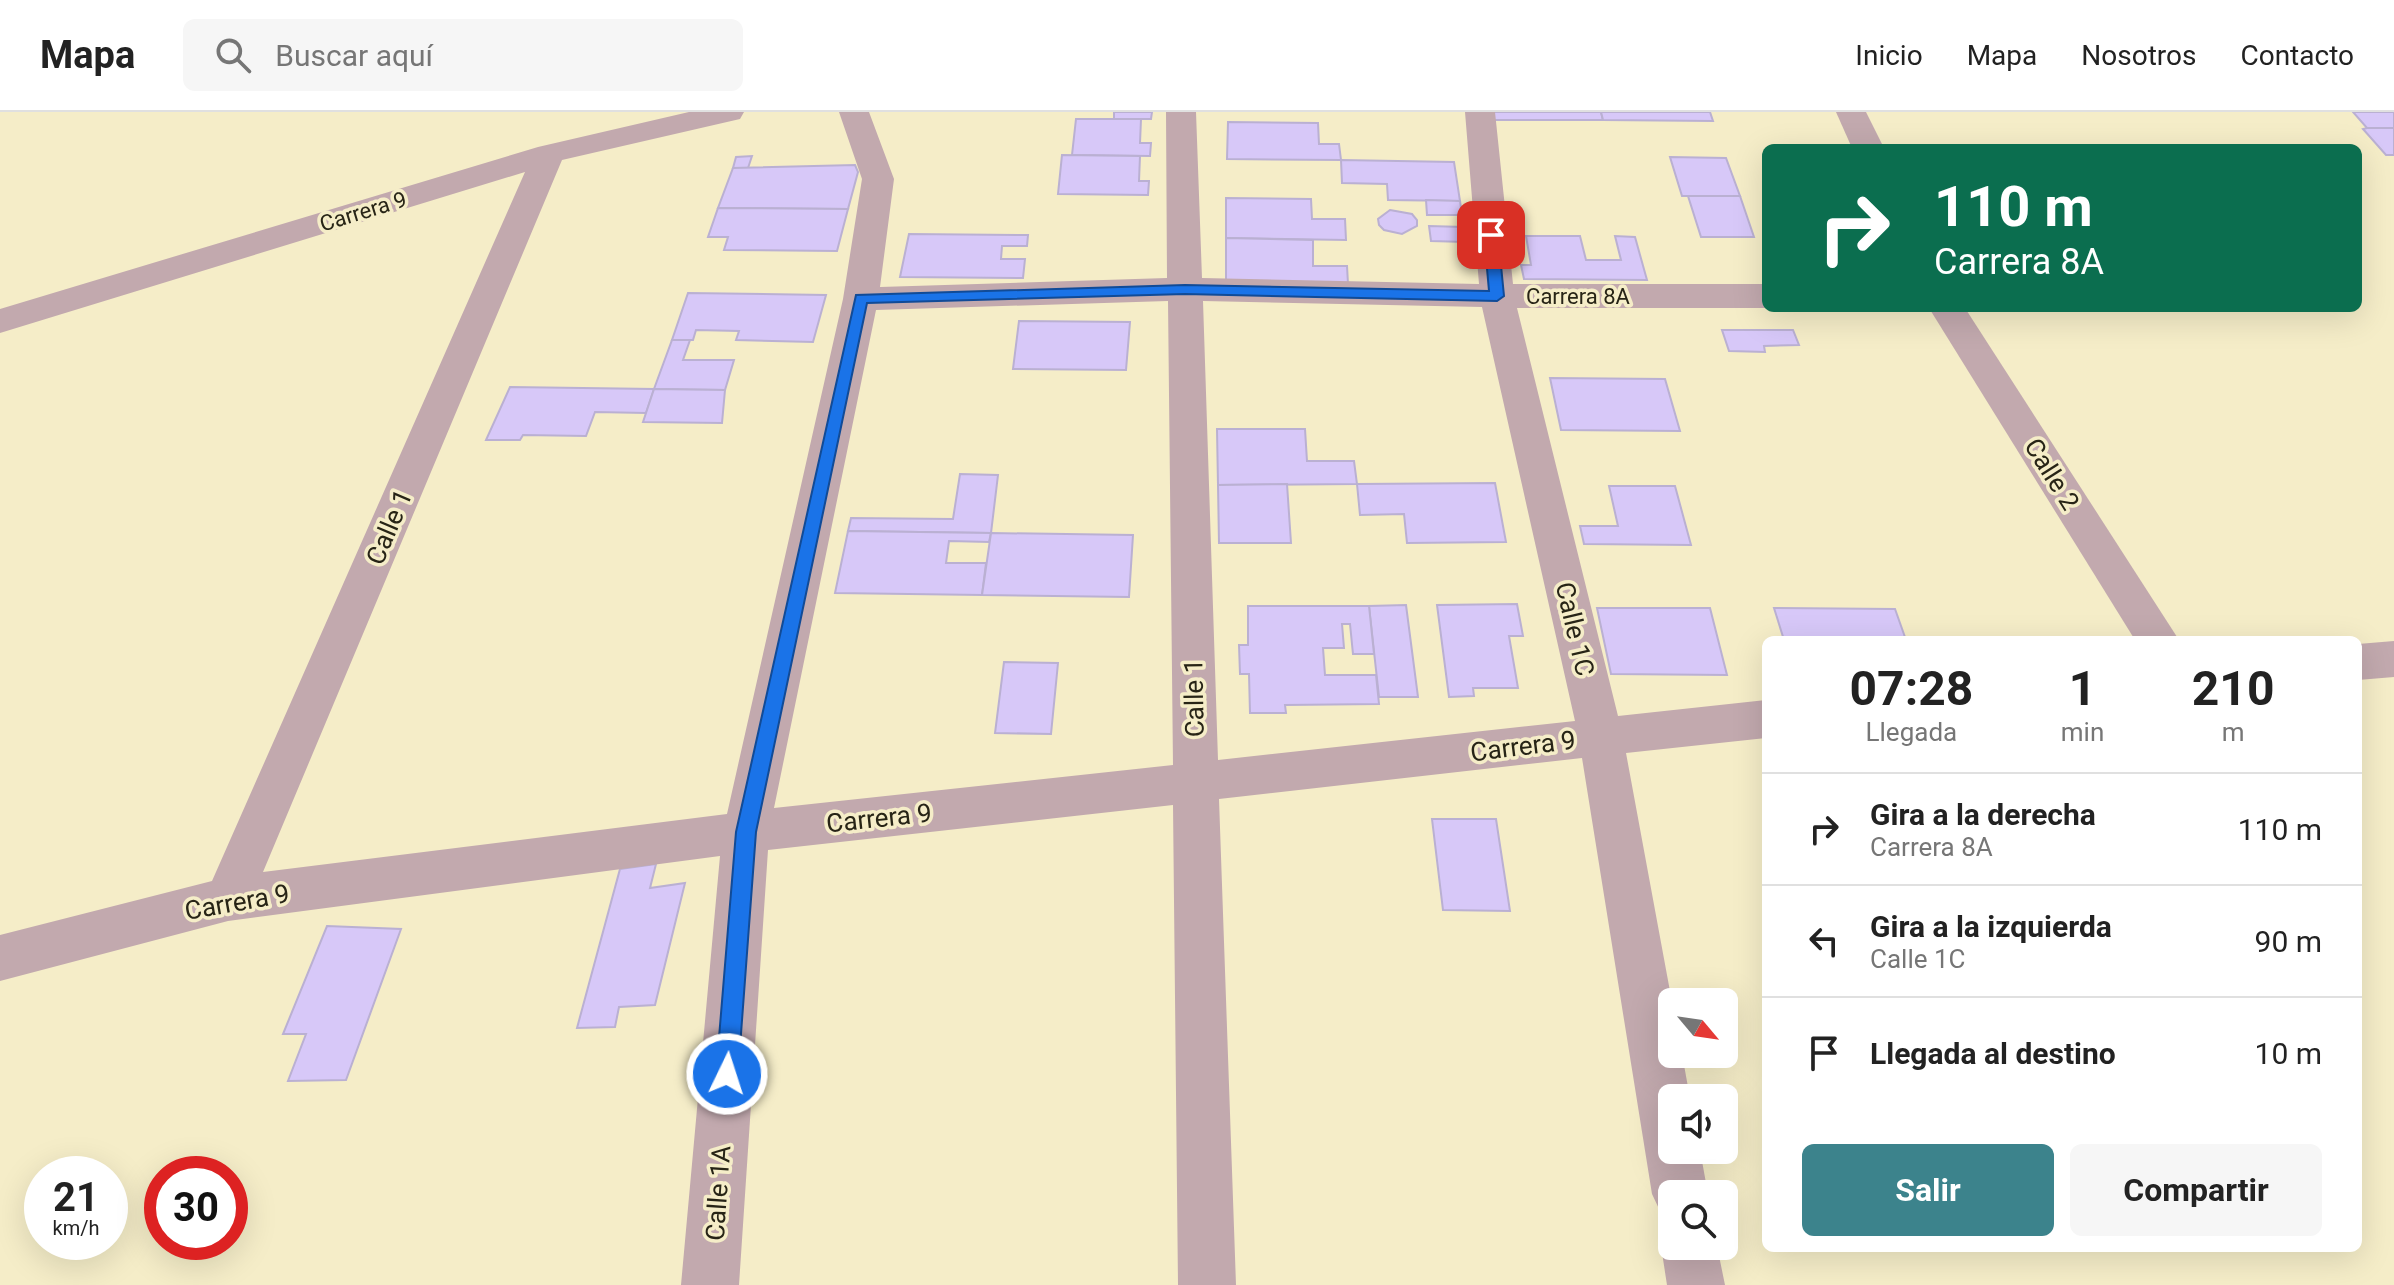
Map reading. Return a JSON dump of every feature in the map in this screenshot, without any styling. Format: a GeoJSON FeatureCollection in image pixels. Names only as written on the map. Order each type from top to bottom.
{"type":"FeatureCollection","features":[{"type":"Feature","properties":{"kind":"street","name":"Carrera 9"},"geometry":{"type":"LineString","coordinates":[[0,321],[549,154],[729,112]]}},
{"type":"Feature","properties":{"kind":"street","name":"Calle 1A"},"geometry":{"type":"LineString","coordinates":[[710,1285],[746,832],[861,299],[878,179],[854,112]]}},
{"type":"Feature","properties":{"kind":"street","name":"Calle 1"},"geometry":{"type":"LineString","coordinates":[[1181,112],[1207,1285]]}},
{"type":"Feature","properties":{"kind":"street","name":"Calle 1C"},"geometry":{"type":"LineString","coordinates":[[1480,112],[1497,296],[1601,737],[1661,1084]]}},
{"type":"Feature","properties":{"kind":"street"},"geometry":{"type":"LineString","coordinates":[[1851,112],[1866,144]]}},
{"type":"Feature","properties":{"kind":"street","name":"Calle 1"},"geometry":{"type":"LineString","coordinates":[[228,899],[549,154]]}},
{"type":"Feature","properties":{"kind":"street","name":"Carrera 8A"},"geometry":{"type":"LineString","coordinates":[[861,299],[1185,289],[1497,296],[1762,296]]}},
{"type":"Feature","properties":{"kind":"street","name":"Calle 2"},"geometry":{"type":"LineString","coordinates":[[1950,312],[2155,636]]}},
{"type":"Feature","properties":{"kind":"street"},"geometry":{"type":"LineString","coordinates":[[2362,662],[2394,659]]}},
{"type":"Feature","properties":{"kind":"street","name":"Carrera 9"},"geometry":{"type":"LineString","coordinates":[[0,958],[228,899],[746,832],[1762,719]]}},
{"type":"Feature","properties":{"kind":"street"},"geometry":{"type":"LineString","coordinates":[[1692,1260],[1696,1285]]}},
{"type":"Feature","properties":{"kind":"building"},"geometry":{"type":"Polygon","coordinates":[[[1114,112],[1152,112],[1151,119],[1114,119],[1114,112]]]}},
{"type":"Feature","properties":{"kind":"building"},"geometry":{"type":"Polygon","coordinates":[[[1492,112],[1601,112],[1603,120],[1493,120],[1492,112]]]}},
{"type":"Feature","properties":{"kind":"building"},"geometry":{"type":"Polygon","coordinates":[[[1601,112],[1710,112],[1713,121],[1603,120],[1601,112]]]}},
{"type":"Feature","properties":{"kind":"building"},"geometry":{"type":"Polygon","coordinates":[[[2353,112],[2394,112],[2394,128],[2367,128],[2353,112]]]}},
{"type":"Feature","properties":{"kind":"building"},"geometry":{"type":"Polygon","coordinates":[[[1076,119],[1141,119],[1140,143],[1151,143],[1150,156],[1072,155],[1076,119]]]}},
{"type":"Feature","properties":{"kind":"building"},"geometry":{"type":"Polygon","coordinates":[[[1228,122],[1318,123],[1319,144],[1339,144],[1341,160],[1227,159],[1228,122]]]}},
{"type":"Feature","properties":{"kind":"building"},"geometry":{"type":"Polygon","coordinates":[[[2394,128],[2394,155],[2386,155],[2363,129],[2394,128]]]}},
{"type":"Feature","properties":{"kind":"building"},"geometry":{"type":"Polygon","coordinates":[[[1062,155],[1140,156],[1139,181],[1149,181],[1148,195],[1058,194],[1062,155]]]}},
{"type":"Feature","properties":{"kind":"building"},"geometry":{"type":"Polygon","coordinates":[[[752,156],[748,168],[733,168],[736,157],[752,156]]]}},
{"type":"Feature","properties":{"kind":"building"},"geometry":{"type":"Polygon","coordinates":[[[1670,157],[1726,158],[1740,196],[1682,196],[1670,157]]]}},
{"type":"Feature","properties":{"kind":"building"},"geometry":{"type":"Polygon","coordinates":[[[1341,160],[1454,162],[1460,201],[1388,200],[1387,184],[1342,183],[1341,160]]]}},
{"type":"Feature","properties":{"kind":"building"},"geometry":{"type":"Polygon","coordinates":[[[855,165],[858,172],[848,209],[718,208],[733,168],[855,165]]]}},
{"type":"Feature","properties":{"kind":"building"},"geometry":{"type":"Polygon","coordinates":[[[1688,196],[1740,196],[1754,237],[1701,237],[1688,196]]]}},
{"type":"Feature","properties":{"kind":"building"},"geometry":{"type":"Polygon","coordinates":[[[1226,198],[1311,199],[1312,219],[1345,219],[1346,240],[1226,238],[1226,198]]]}},
{"type":"Feature","properties":{"kind":"building"},"geometry":{"type":"Polygon","coordinates":[[[1426,200],[1460,201],[1462,215],[1427,215],[1426,200]]]}},
{"type":"Feature","properties":{"kind":"building"},"geometry":{"type":"Polygon","coordinates":[[[718,208],[848,209],[837,251],[724,250],[728,237],[708,237],[718,208]]]}},
{"type":"Feature","properties":{"kind":"building"},"geometry":{"type":"Polygon","coordinates":[[[1390,210],[1412,214],[1417,226],[1402,234],[1384,230],[1378,219],[1390,210]]]}},
{"type":"Feature","properties":{"kind":"building"},"geometry":{"type":"Polygon","coordinates":[[[1429,226],[1463,227],[1465,242],[1431,241],[1429,226]]]}},
{"type":"Feature","properties":{"kind":"building"},"geometry":{"type":"Polygon","coordinates":[[[909,234],[1028,235],[1027,246],[1002,246],[1001,259],[1025,259],[1023,278],[900,277],[909,234]]]}},
{"type":"Feature","properties":{"kind":"building"},"geometry":{"type":"Polygon","coordinates":[[[1526,236],[1580,236],[1586,260],[1621,260],[1615,236],[1635,237],[1647,280],[1524,279],[1521,265],[1531,265],[1526,236]]]}},
{"type":"Feature","properties":{"kind":"building"},"geometry":{"type":"Polygon","coordinates":[[[1226,238],[1313,240],[1313,266],[1347,266],[1348,284],[1226,282],[1226,238]]]}},
{"type":"Feature","properties":{"kind":"building"},"geometry":{"type":"Polygon","coordinates":[[[688,293],[826,295],[813,342],[736,340],[739,331],[696,330],[693,340],[672,340],[688,293]]]}},
{"type":"Feature","properties":{"kind":"building"},"geometry":{"type":"Polygon","coordinates":[[[1019,321],[1130,322],[1126,370],[1013,369],[1019,321]]]}},
{"type":"Feature","properties":{"kind":"building"},"geometry":{"type":"Polygon","coordinates":[[[1722,330],[1793,330],[1799,345],[1764,346],[1765,352],[1729,351],[1722,330]]]}},
{"type":"Feature","properties":{"kind":"building"},"geometry":{"type":"Polygon","coordinates":[[[672,340],[690,340],[683,360],[734,360],[725,390],[654,389],[672,340]]]}},
{"type":"Feature","properties":{"kind":"building"},"geometry":{"type":"Polygon","coordinates":[[[1550,378],[1665,379],[1680,431],[1561,430],[1550,378]]]}},
{"type":"Feature","properties":{"kind":"building"},"geometry":{"type":"Polygon","coordinates":[[[510,387],[654,389],[646,413],[595,412],[586,436],[523,435],[520,440],[486,440],[510,387]]]}},
{"type":"Feature","properties":{"kind":"building"},"geometry":{"type":"Polygon","coordinates":[[[654,389],[725,390],[722,423],[643,422],[654,389]]]}},
{"type":"Feature","properties":{"kind":"building"},"geometry":{"type":"Polygon","coordinates":[[[1217,429],[1305,429],[1307,461],[1354,461],[1357,484],[1218,485],[1217,429]]]}},
{"type":"Feature","properties":{"kind":"building"},"geometry":{"type":"Polygon","coordinates":[[[960,474],[998,475],[991,533],[848,531],[851,518],[953,519],[960,474]]]}},
{"type":"Feature","properties":{"kind":"building"},"geometry":{"type":"Polygon","coordinates":[[[1495,483],[1506,542],[1407,543],[1404,514],[1360,515],[1357,484],[1495,483]]]}},
{"type":"Feature","properties":{"kind":"building"},"geometry":{"type":"Polygon","coordinates":[[[1287,484],[1291,543],[1219,543],[1218,485],[1287,484]]]}},
{"type":"Feature","properties":{"kind":"building"},"geometry":{"type":"Polygon","coordinates":[[[1609,486],[1675,486],[1691,545],[1584,544],[1580,526],[1618,526],[1609,486]]]}},
{"type":"Feature","properties":{"kind":"building"},"geometry":{"type":"Polygon","coordinates":[[[848,531],[991,533],[989,542],[949,541],[946,563],[986,563],[982,595],[835,593],[848,531]]]}},
{"type":"Feature","properties":{"kind":"building"},"geometry":{"type":"Polygon","coordinates":[[[991,533],[1133,535],[1129,597],[982,595],[991,533]]]}},
{"type":"Feature","properties":{"kind":"building"},"geometry":{"type":"Polygon","coordinates":[[[1517,604],[1523,636],[1509,636],[1518,688],[1473,688],[1474,696],[1449,697],[1437,605],[1517,604]]]}},
{"type":"Feature","properties":{"kind":"building"},"geometry":{"type":"Polygon","coordinates":[[[1406,605],[1418,697],[1379,697],[1369,606],[1406,605]]]}},
{"type":"Feature","properties":{"kind":"building"},"geometry":{"type":"Polygon","coordinates":[[[1248,606],[1369,606],[1374,654],[1353,654],[1350,624],[1342,624],[1344,648],[1323,648],[1325,675],[1376,675],[1379,704],[1285,705],[1286,713],[1250,713],[1249,674],[1240,674],[1239,645],[1248,645],[1248,606]]]}},
{"type":"Feature","properties":{"kind":"building"},"geometry":{"type":"Polygon","coordinates":[[[1597,608],[1710,608],[1727,675],[1611,674],[1597,608]]]}},
{"type":"Feature","properties":{"kind":"building"},"geometry":{"type":"Polygon","coordinates":[[[1774,608],[1895,609],[1905,636],[1783,636],[1774,608]]]}},
{"type":"Feature","properties":{"kind":"building"},"geometry":{"type":"Polygon","coordinates":[[[1004,662],[1058,663],[1051,734],[995,733],[1004,662]]]}},
{"type":"Feature","properties":{"kind":"building"},"geometry":{"type":"Polygon","coordinates":[[[1432,819],[1496,819],[1510,911],[1443,910],[1432,819]]]}},
{"type":"Feature","properties":{"kind":"building"},"geometry":{"type":"Polygon","coordinates":[[[656,864],[650,888],[685,883],[655,1005],[619,1007],[615,1027],[577,1028],[620,869],[656,864]]]}},
{"type":"Feature","properties":{"kind":"building"},"geometry":{"type":"Polygon","coordinates":[[[327,926],[401,929],[346,1080],[288,1081],[306,1034],[283,1034],[327,926]]]}},
{"type":"Feature","properties":{"kind":"route"},"geometry":{"type":"LineString","coordinates":[[727,1074],[746,832],[861,299],[1185,289],[1497,296],[1491,235]]}}]}
